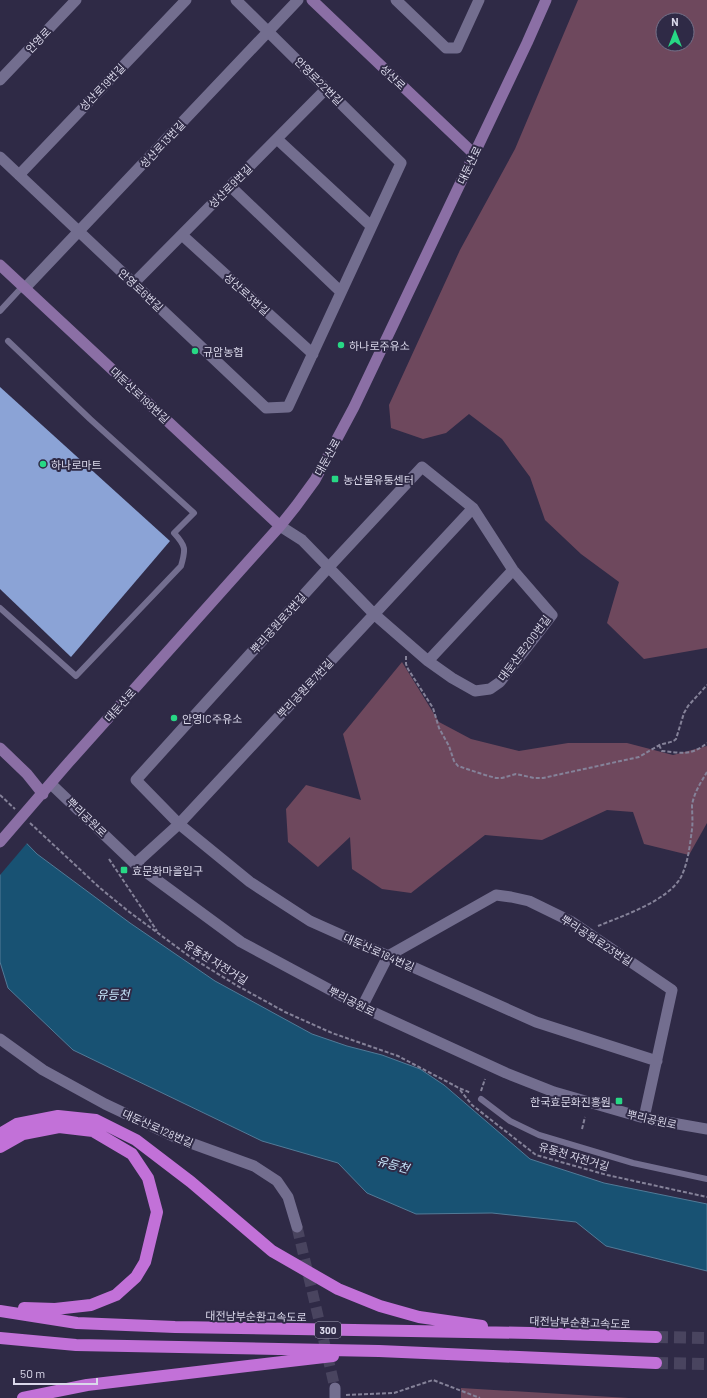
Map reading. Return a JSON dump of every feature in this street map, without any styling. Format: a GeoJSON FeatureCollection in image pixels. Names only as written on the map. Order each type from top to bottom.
{"type":"FeatureCollection","features":[{"type":"Feature","properties":{"kind":"highway"},"geometry":{"type":"LineString","coordinates":[[0,1134],[17,1124],[58,1116],[96,1120],[136,1140],[191,1182],[272,1251],[338,1289],[380,1306],[419,1317],[531,1333]]}},
{"type":"Feature","properties":{"kind":"highway"},"geometry":{"type":"LineString","coordinates":[[0,1147],[23,1134],[59,1127],[93,1132],[132,1154],[148,1178],[157,1212],[145,1262],[136,1277],[116,1295],[92,1305],[62,1308],[0,1308]]}},
{"type":"Feature","properties":{"kind":"highway","name":"대전남부순환고속도로"},"geometry":{"type":"LineString","coordinates":[[0,1311],[77,1323],[176,1327],[531,1333],[656,1337]]}},
{"type":"Feature","properties":{"kind":"highway","name":"300"},"geometry":{"type":"LineString","coordinates":[[0,1338],[76,1345],[378,1351],[656,1363]]}},
{"type":"Feature","properties":{"kind":"highway"},"geometry":{"type":"LineString","coordinates":[[23,1398],[87,1385],[378,1351]]}},
{"type":"Feature","properties":{"kind":"main road","name":"성산로"},"geometry":{"type":"LineString","coordinates":[[312,0],[474,154]]}},
{"type":"Feature","properties":{"kind":"main road","name":"대둔산로"},"geometry":{"type":"LineString","coordinates":[[0,842],[280,526],[315,480],[354,408],[546,0]]}},
{"type":"Feature","properties":{"kind":"main road","name":"대둔산로199번길"},"geometry":{"type":"LineString","coordinates":[[0,265],[280,526]]}},
{"type":"Feature","properties":{"kind":"main road"},"geometry":{"type":"LineString","coordinates":[[0,748],[26,774],[43,794]]}},
{"type":"Feature","properties":{"kind":"street","name":"안영로"},"geometry":{"type":"LineString","coordinates":[[0,80],[76,0]]}},
{"type":"Feature","properties":{"kind":"street","name":"성산로19번길"},"geometry":{"type":"LineString","coordinates":[[19,175],[186,0]]}},
{"type":"Feature","properties":{"kind":"street","name":"안영로22번길"},"geometry":{"type":"LineString","coordinates":[[236,0],[269,31],[400,163],[371,226]]}},
{"type":"Feature","properties":{"kind":"street","name":"성산로13번길"},"geometry":{"type":"LineString","coordinates":[[24,287],[80,231],[298,0]]}},
{"type":"Feature","properties":{"kind":"street"},"geometry":{"type":"LineString","coordinates":[[396,0],[446,48],[457,48],[479,0]]}},
{"type":"Feature","properties":{"kind":"street","name":"성산로9번길"},"geometry":{"type":"LineString","coordinates":[[134,283],[326,89]]}},
{"type":"Feature","properties":{"kind":"street"},"geometry":{"type":"LineString","coordinates":[[277,139],[371,226],[313,354]]}},
{"type":"Feature","properties":{"kind":"street","name":"안영로6번길"},"geometry":{"type":"LineString","coordinates":[[0,157],[266,408],[288,407],[313,354]]}},
{"type":"Feature","properties":{"kind":"street"},"geometry":{"type":"LineString","coordinates":[[230,186],[341,292]]}},
{"type":"Feature","properties":{"kind":"street","name":"성산로3번길"},"geometry":{"type":"LineString","coordinates":[[182,235],[313,354]]}},
{"type":"Feature","properties":{"kind":"street","name":"대둔산로200번길"},"geometry":{"type":"LineString","coordinates":[[280,526],[302,540],[374,614],[428,661],[474,691],[490,689],[500,682],[552,615],[514,570],[473,508],[422,467]]}},
{"type":"Feature","properties":{"kind":"street","name":"뿌리공원로3번길"},"geometry":{"type":"LineString","coordinates":[[136,780],[328,568],[422,467]]}},
{"type":"Feature","properties":{"kind":"street","name":"뿌리공원로7번길"},"geometry":{"type":"LineString","coordinates":[[136,864],[179,824],[473,508]]}},
{"type":"Feature","properties":{"kind":"street"},"geometry":{"type":"LineString","coordinates":[[428,661],[514,570]]}},
{"type":"Feature","properties":{"kind":"street","name":"대둔산로184번길"},"geometry":{"type":"LineString","coordinates":[[136,780],[179,824],[250,882],[310,921],[536,1022],[657,1061]]}},
{"type":"Feature","properties":{"kind":"street","name":"뿌리공원로"},"geometry":{"type":"LineString","coordinates":[[51,784],[136,864],[241,942],[362,1007],[506,1073],[554,1092],[644,1118],[705,1130]]}},
{"type":"Feature","properties":{"kind":"street","name":"뿌리공원로23번길"},"geometry":{"type":"LineString","coordinates":[[388,956],[496,895],[529,901],[572,922],[672,990],[644,1118]]}},
{"type":"Feature","properties":{"kind":"street"},"geometry":{"type":"LineString","coordinates":[[362,1007],[388,956]]}},
{"type":"Feature","properties":{"kind":"street","name":"대둔산로128번길"},"geometry":{"type":"LineString","coordinates":[[0,1039],[43,1070],[105,1104],[177,1138],[254,1166],[277,1181],[288,1197],[297,1228]]}},
{"type":"Feature","properties":{"kind":"lane"},"geometry":{"type":"LineString","coordinates":[[0,311],[24,287]]}},
{"type":"Feature","properties":{"kind":"lane"},"geometry":{"type":"LineString","coordinates":[[0,608],[76,676],[181,566],[184,554],[184,545],[174,533],[194,513],[90,419],[8,341]]}},
{"type":"Feature","properties":{"kind":"lane"},"geometry":{"type":"LineString","coordinates":[[481,1099],[510,1121],[539,1135],[634,1163],[707,1179]]}},
{"type":"Feature","properties":{"kind":"path"},"geometry":{"type":"LineString","coordinates":[[409,644],[406,658],[408,669],[433,708],[439,728],[449,746],[454,761],[458,766],[464,769],[496,778],[516,774],[534,778],[543,778],[639,756],[650,752],[659,745],[670,743],[676,739],[684,713],[688,706],[707,685]]}},
{"type":"Feature","properties":{"kind":"path"},"geometry":{"type":"LineString","coordinates":[[659,745],[662,751],[685,753],[694,752],[707,743]]}},
{"type":"Feature","properties":{"kind":"path"},"geometry":{"type":"LineString","coordinates":[[585,931],[648,905],[664,894],[678,881],[685,866],[690,842],[693,825],[693,799],[707,772]]}},
{"type":"Feature","properties":{"kind":"path"},"geometry":{"type":"LineString","coordinates":[[0,795],[19,813]]}},
{"type":"Feature","properties":{"kind":"path","name":"유동천 자전거길"},"geometry":{"type":"LineString","coordinates":[[25,818],[100,888],[189,956],[236,985],[285,1012],[332,1033],[398,1056],[471,1093]]}},
{"type":"Feature","properties":{"kind":"path"},"geometry":{"type":"LineString","coordinates":[[109,859],[158,933]]}},
{"type":"Feature","properties":{"kind":"path"},"geometry":{"type":"LineString","coordinates":[[481,1091],[485,1079]]}},
{"type":"Feature","properties":{"kind":"path","name":"유동천 자전거길"},"geometry":{"type":"LineString","coordinates":[[459,1088],[472,1105],[536,1155],[607,1175],[707,1197]]}},
{"type":"Feature","properties":{"kind":"path"},"geometry":{"type":"LineString","coordinates":[[582,1129],[585,1117]]}},
{"type":"Feature","properties":{"kind":"path"},"geometry":{"type":"LineString","coordinates":[[335,1394],[394,1393],[433,1380],[480,1398]]}},
{"type":"Feature","properties":{"kind":"shaded area"},"geometry":{"type":"Polygon","coordinates":[[[578,0],[707,0],[707,648],[644,659],[607,623],[619,582],[581,554],[545,520],[530,477],[502,439],[469,414],[446,433],[423,439],[391,428],[389,405],[460,250],[515,149],[578,0]]]}},
{"type":"Feature","properties":{"kind":"shaded area"},"geometry":{"type":"Polygon","coordinates":[[[402,662],[439,722],[471,739],[519,751],[568,743],[627,743],[673,755],[707,746],[707,823],[689,855],[644,844],[633,812],[607,810],[542,840],[485,835],[411,893],[382,889],[352,869],[350,837],[318,867],[288,842],[286,809],[306,785],[361,800],[343,734],[402,662]]]}},
{"type":"Feature","properties":{"kind":"shaded area"},"geometry":{"type":"Polygon","coordinates":[[[461,1388],[629,1398],[461,1398],[461,1388]]]}},
{"type":"Feature","properties":{"kind":"water","name":"유등천"},"geometry":{"type":"Polygon","coordinates":[[[0,816],[37,854],[130,923],[215,981],[312,1034],[347,1046],[382,1055],[420,1069],[444,1085],[530,1159],[604,1183],[707,1204],[707,1271],[606,1246],[576,1222],[492,1213],[416,1214],[367,1193],[338,1163],[262,1141],[73,1050],[8,988],[0,962],[0,816]]]}},
{"type":"Feature","properties":{"kind":"pier"},"geometry":{"type":"Polygon","coordinates":[[[0,814],[28,842],[0,875],[0,814]]]}},
{"type":"Feature","properties":{"kind":"building","name":"하나로마트"},"geometry":{"type":"Polygon","coordinates":[[[0,387],[170,541],[71,657],[0,589],[0,387]]]}},
{"type":"Feature","properties":{"kind":"tunnel"},"geometry":{"type":"LineString","coordinates":[[297,1227],[335,1388]]}},
{"type":"Feature","properties":{"kind":"tunnel"},"geometry":{"type":"LineString","coordinates":[[656,1337],[707,1338]]}},
{"type":"Feature","properties":{"kind":"tunnel"},"geometry":{"type":"LineString","coordinates":[[656,1363],[707,1364]]}},
{"type":"Feature","properties":{"kind":"place","name":"하나로주유소"},"geometry":{"type":"Point","coordinates":[341,345]}},
{"type":"Feature","properties":{"kind":"place","name":"규암농협"},"geometry":{"type":"Point","coordinates":[195,351]}},
{"type":"Feature","properties":{"kind":"place","name":"하나로마트"},"geometry":{"type":"Point","coordinates":[43,464]}},
{"type":"Feature","properties":{"kind":"place","name":"농산물유통센터"},"geometry":{"type":"Point","coordinates":[335,479]}},
{"type":"Feature","properties":{"kind":"place","name":"안영IC주유소"},"geometry":{"type":"Point","coordinates":[174,718]}},
{"type":"Feature","properties":{"kind":"place","name":"효문화마을입구"},"geometry":{"type":"Point","coordinates":[124,870]}},
{"type":"Feature","properties":{"kind":"place","name":"한국효문화진흥원"},"geometry":{"type":"Point","coordinates":[619,1101]}}]}
